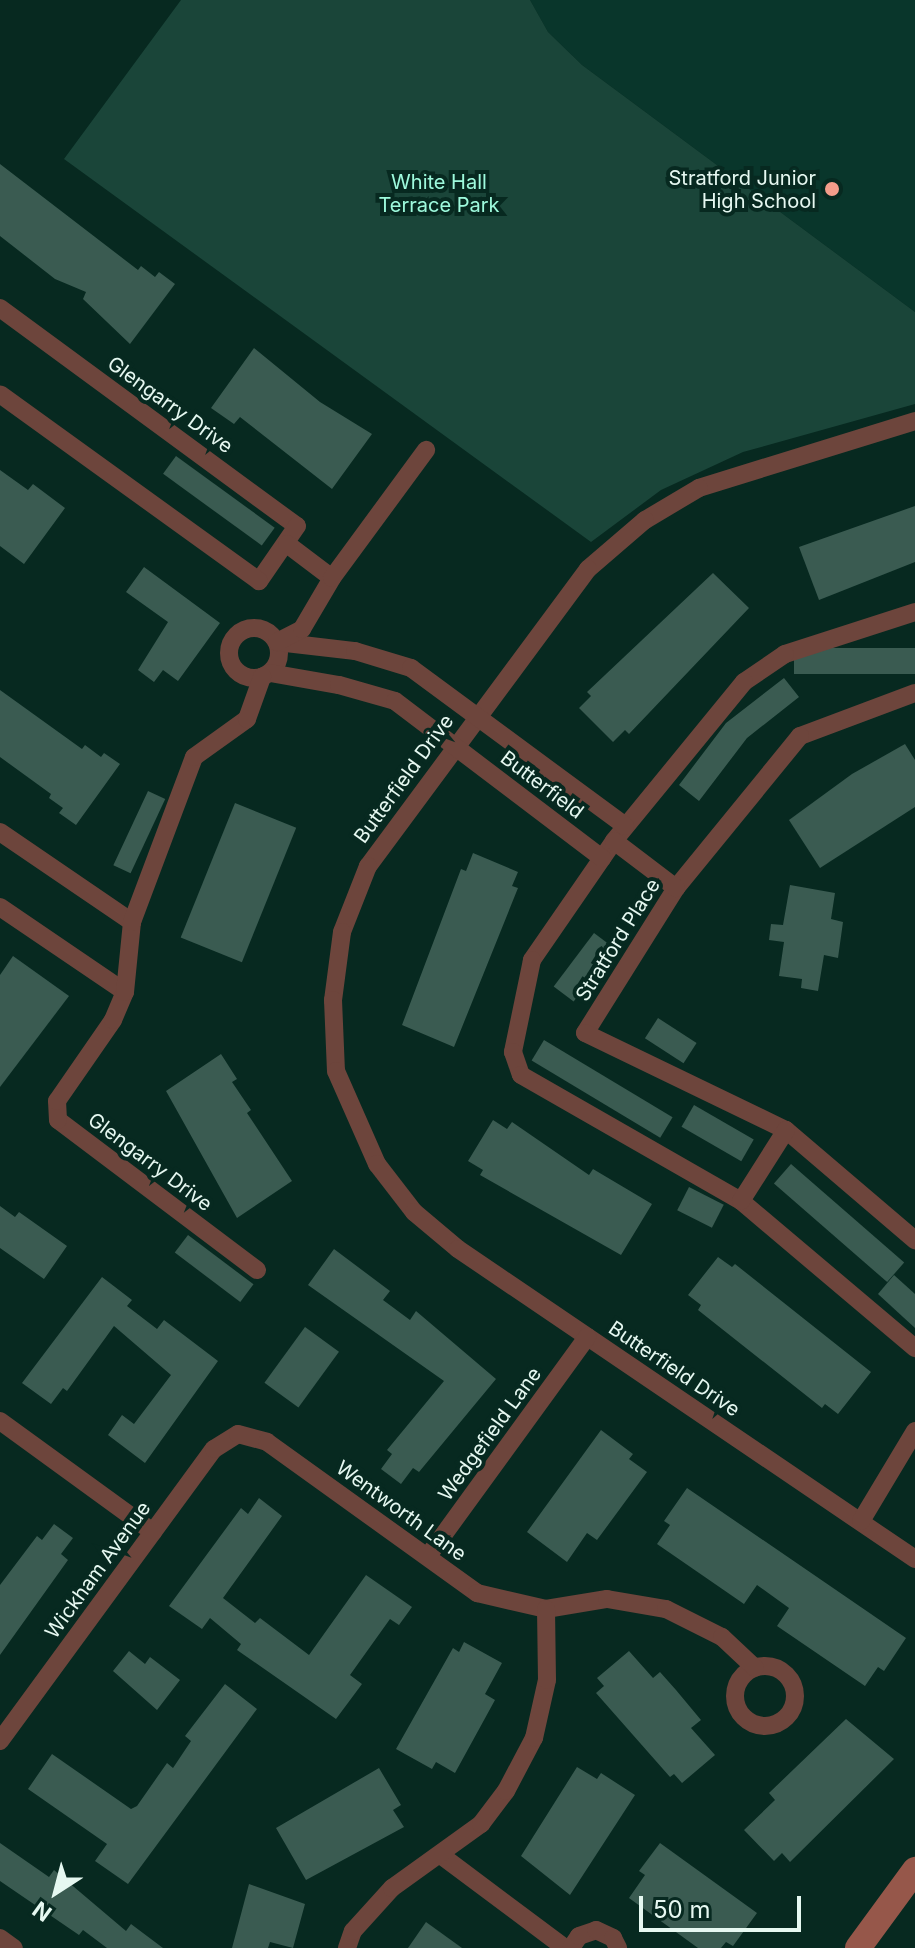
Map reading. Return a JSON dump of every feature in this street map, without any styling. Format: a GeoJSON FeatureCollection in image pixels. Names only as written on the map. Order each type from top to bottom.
{"type":"FeatureCollection","features":[{"type":"Feature","properties":{"kind":"street","name":"Glengarry Drive"},"geometry":{"type":"LineString","coordinates":[[0,308],[297,526],[287,544]]}},
{"type":"Feature","properties":{"kind":"street"},"geometry":{"type":"LineString","coordinates":[[0,394],[259,581],[287,544],[332,578]]}},
{"type":"Feature","properties":{"kind":"street","name":"Butterfield Drive"},"geometry":{"type":"LineString","coordinates":[[915,421],[714,483],[645,520],[588,569],[387,836],[353,899],[335,966],[336,1071],[377,1164],[414,1212],[458,1249],[915,1559]]}},
{"type":"Feature","properties":{"kind":"street"},"geometry":{"type":"LineString","coordinates":[[277,642],[302,629],[332,578],[426,450]]}},
{"type":"Feature","properties":{"kind":"street"},"geometry":{"type":"LineString","coordinates":[[915,612],[785,654],[744,682],[620,833],[532,960],[513,1052],[521,1075],[741,1201],[915,1348]]}},
{"type":"Feature","properties":{"kind":"street"},"geometry":{"type":"LineString","coordinates":[[455,746],[395,701],[339,685],[239,674],[229,660],[230,644],[248,628],[265,630],[277,642],[355,651],[411,668],[477,717]]}},
{"type":"Feature","properties":{"kind":"street","name":"Glengarry Drive"},"geometry":{"type":"LineString","coordinates":[[257,1270],[58,1120],[57,1101],[113,1020],[125,992],[132,922],[194,757],[247,719],[266,675],[279,659],[277,642]]}},
{"type":"Feature","properties":{"kind":"street","name":"Stratford Place"},"geometry":{"type":"LineString","coordinates":[[915,693],[800,736],[676,888],[585,1033],[786,1130],[915,1240]]}},
{"type":"Feature","properties":{"kind":"street","name":"Butterfield"},"geometry":{"type":"LineString","coordinates":[[477,717],[620,833],[676,888]]}},
{"type":"Feature","properties":{"kind":"street","name":"Butterfield"},"geometry":{"type":"LineString","coordinates":[[455,746],[602,858]]}},
{"type":"Feature","properties":{"kind":"street"},"geometry":{"type":"LineString","coordinates":[[0,832],[132,922]]}},
{"type":"Feature","properties":{"kind":"street"},"geometry":{"type":"LineString","coordinates":[[0,907],[125,992]]}},
{"type":"Feature","properties":{"kind":"street"},"geometry":{"type":"LineString","coordinates":[[741,1201],[786,1130]]}},
{"type":"Feature","properties":{"kind":"street","name":"Wedgefield Lane"},"geometry":{"type":"LineString","coordinates":[[428,1556],[587,1337]]}},
{"type":"Feature","properties":{"kind":"street"},"geometry":{"type":"LineString","coordinates":[[0,1421],[153,1532]]}},
{"type":"Feature","properties":{"kind":"street"},"geometry":{"type":"LineString","coordinates":[[861,1521],[915,1431]]}},
{"type":"Feature","properties":{"kind":"street","name":"Wentworth Lane"},"geometry":{"type":"LineString","coordinates":[[238,1434],[267,1442],[477,1593],[546,1609]]}},
{"type":"Feature","properties":{"kind":"street","name":"Wickham Avenue"},"geometry":{"type":"LineString","coordinates":[[0,1741],[217,1445],[238,1434]]}},
{"type":"Feature","properties":{"kind":"street"},"geometry":{"type":"LineString","coordinates":[[347,1948],[353,1931],[392,1888],[442,1856],[498,1802],[534,1738],[547,1680],[546,1609],[607,1599],[666,1609],[722,1637],[755,1668]]}},
{"type":"Feature","properties":{"kind":"street"},"geometry":{"type":"LineString","coordinates":[[442,1856],[565,1948]]}},
{"type":"Feature","properties":{"kind":"street"},"geometry":{"type":"LineString","coordinates":[[858,1948],[915,1870]]}},
{"type":"Feature","properties":{"kind":"street"},"geometry":{"type":"LineString","coordinates":[[571,1948],[579,1936],[596,1930],[613,1938],[618,1948]]}},
{"type":"Feature","properties":{"kind":"street"},"geometry":{"type":"LineString","coordinates":[[0,1938],[14,1948]]}},
{"type":"Feature","properties":{"kind":"shaded area","name":"Stratford Junior High School"},"geometry":{"type":"Polygon","coordinates":[[[530,0],[915,0],[915,312],[582,65],[548,32],[530,0]]]}},
{"type":"Feature","properties":{"kind":"green space","name":"White Hall Terrace Park"},"geometry":{"type":"Polygon","coordinates":[[[181,0],[530,0],[548,32],[582,65],[915,312],[915,404],[743,452],[661,490],[591,542],[64,159],[181,0]]]}},
{"type":"Feature","properties":{"kind":"building"},"geometry":{"type":"Polygon","coordinates":[[[0,164],[138,270],[141,266],[155,277],[159,272],[175,284],[130,344],[83,299],[86,292],[55,279],[0,236],[0,164]]]}},
{"type":"Feature","properties":{"kind":"building"},"geometry":{"type":"Polygon","coordinates":[[[254,348],[320,402],[372,434],[332,489],[240,417],[234,424],[211,408],[254,348]]]}},
{"type":"Feature","properties":{"kind":"building"},"geometry":{"type":"Polygon","coordinates":[[[176,456],[275,528],[262,546],[163,474],[176,456]]]}},
{"type":"Feature","properties":{"kind":"building"},"geometry":{"type":"Polygon","coordinates":[[[0,470],[28,490],[33,484],[65,508],[24,564],[0,546],[0,470]]]}},
{"type":"Feature","properties":{"kind":"building"},"geometry":{"type":"Polygon","coordinates":[[[915,506],[915,562],[819,600],[799,547],[915,506]]]}},
{"type":"Feature","properties":{"kind":"building"},"geometry":{"type":"Polygon","coordinates":[[[144,567],[220,623],[178,681],[163,670],[154,682],[138,670],[168,622],[126,592],[144,567]]]}},
{"type":"Feature","properties":{"kind":"building"},"geometry":{"type":"Polygon","coordinates":[[[713,573],[749,608],[629,734],[625,730],[613,742],[579,708],[591,696],[587,692],[713,573]]]}},
{"type":"Feature","properties":{"kind":"building"},"geometry":{"type":"Polygon","coordinates":[[[794,648],[915,648],[915,674],[794,674],[794,648]]]}},
{"type":"Feature","properties":{"kind":"building"},"geometry":{"type":"Polygon","coordinates":[[[784,678],[799,697],[747,738],[699,801],[679,785],[726,723],[784,678]]]}},
{"type":"Feature","properties":{"kind":"building"},"geometry":{"type":"Polygon","coordinates":[[[0,690],[82,749],[85,745],[101,757],[104,753],[120,764],[76,825],[59,813],[63,808],[49,798],[51,794],[0,757],[0,690]]]}},
{"type":"Feature","properties":{"kind":"building"},"geometry":{"type":"Polygon","coordinates":[[[905,744],[915,760],[915,807],[820,868],[789,820],[852,774],[905,744]]]}},
{"type":"Feature","properties":{"kind":"building"},"geometry":{"type":"Polygon","coordinates":[[[148,791],[165,799],[131,873],[113,865],[148,791]]]}},
{"type":"Feature","properties":{"kind":"building"},"geometry":{"type":"Polygon","coordinates":[[[235,803],[296,828],[242,962],[181,937],[235,803]]]}},
{"type":"Feature","properties":{"kind":"building"},"geometry":{"type":"Polygon","coordinates":[[[473,853],[518,872],[512,886],[518,888],[454,1047],[402,1025],[461,869],[466,871],[473,853]]]}},
{"type":"Feature","properties":{"kind":"building"},"geometry":{"type":"Polygon","coordinates":[[[790,885],[835,893],[831,919],[843,922],[838,958],[824,955],[818,991],[801,988],[802,979],[779,976],[784,942],[769,940],[771,924],[783,925],[790,885]]]}},
{"type":"Feature","properties":{"kind":"building"},"geometry":{"type":"Polygon","coordinates":[[[594,933],[614,948],[574,1002],[554,987],[594,933]]]}},
{"type":"Feature","properties":{"kind":"building"},"geometry":{"type":"Polygon","coordinates":[[[13,956],[69,996],[0,1087],[0,975],[13,956]]]}},
{"type":"Feature","properties":{"kind":"building"},"geometry":{"type":"Polygon","coordinates":[[[658,1018],[697,1043],[684,1063],[645,1038],[658,1018]]]}},
{"type":"Feature","properties":{"kind":"building"},"geometry":{"type":"Polygon","coordinates":[[[544,1040],[673,1117],[660,1138],[532,1061],[544,1040]]]}},
{"type":"Feature","properties":{"kind":"building"},"geometry":{"type":"Polygon","coordinates":[[[221,1054],[237,1079],[232,1082],[251,1110],[247,1113],[292,1181],[237,1218],[166,1091],[221,1054]]]}},
{"type":"Feature","properties":{"kind":"building"},"geometry":{"type":"Polygon","coordinates":[[[694,1105],[754,1140],[741,1161],[682,1127],[694,1105]]]}},
{"type":"Feature","properties":{"kind":"building"},"geometry":{"type":"Polygon","coordinates":[[[493,1120],[507,1129],[512,1122],[589,1175],[593,1169],[652,1204],[621,1255],[480,1175],[483,1170],[468,1161],[493,1120]]]}},
{"type":"Feature","properties":{"kind":"building"},"geometry":{"type":"Polygon","coordinates":[[[791,1164],[904,1262],[887,1282],[774,1184],[791,1164]]]}},
{"type":"Feature","properties":{"kind":"building"},"geometry":{"type":"Polygon","coordinates":[[[689,1187],[724,1205],[712,1228],[677,1210],[689,1187]]]}},
{"type":"Feature","properties":{"kind":"building"},"geometry":{"type":"Polygon","coordinates":[[[0,1206],[15,1217],[19,1212],[67,1246],[44,1279],[0,1248],[0,1206]]]}},
{"type":"Feature","properties":{"kind":"building"},"geometry":{"type":"Polygon","coordinates":[[[188,1235],[253,1284],[240,1302],[175,1253],[188,1235]]]}},
{"type":"Feature","properties":{"kind":"building"},"geometry":{"type":"Polygon","coordinates":[[[334,1249],[390,1291],[383,1300],[410,1320],[416,1311],[496,1379],[419,1472],[413,1468],[401,1484],[381,1469],[392,1454],[387,1450],[444,1381],[308,1285],[334,1249]]]}},
{"type":"Feature","properties":{"kind":"building"},"geometry":{"type":"Polygon","coordinates":[[[718,1257],[732,1267],[735,1264],[871,1372],[838,1414],[825,1404],[822,1408],[698,1310],[701,1305],[688,1295],[718,1257]]]}},
{"type":"Feature","properties":{"kind":"building"},"geometry":{"type":"Polygon","coordinates":[[[894,1275],[915,1294],[915,1328],[878,1294],[894,1275]]]}},
{"type":"Feature","properties":{"kind":"building"},"geometry":{"type":"Polygon","coordinates":[[[102,1277],[132,1300],[127,1306],[157,1329],[164,1320],[218,1361],[145,1463],[108,1435],[122,1415],[134,1424],[171,1375],[114,1326],[67,1391],[63,1388],[51,1404],[22,1383],[102,1277]]]}},
{"type":"Feature","properties":{"kind":"building"},"geometry":{"type":"Polygon","coordinates":[[[305,1327],[339,1352],[298,1408],[264,1383],[305,1327]]]}},
{"type":"Feature","properties":{"kind":"building"},"geometry":{"type":"Polygon","coordinates":[[[601,1430],[633,1454],[629,1459],[647,1472],[597,1540],[587,1533],[567,1562],[527,1532],[601,1430]]]}},
{"type":"Feature","properties":{"kind":"building"},"geometry":{"type":"Polygon","coordinates":[[[687,1488],[906,1638],[884,1671],[878,1667],[865,1686],[777,1626],[789,1608],[757,1585],[744,1604],[657,1544],[670,1525],[664,1521],[687,1488]]]}},
{"type":"Feature","properties":{"kind":"building"},"geometry":{"type":"Polygon","coordinates":[[[259,1498],[282,1516],[223,1598],[255,1623],[260,1618],[309,1655],[366,1575],[412,1607],[399,1625],[390,1619],[350,1675],[362,1684],[336,1719],[237,1650],[241,1644],[210,1618],[202,1629],[169,1606],[241,1508],[248,1514],[259,1498]]]}},
{"type":"Feature","properties":{"kind":"building"},"geometry":{"type":"Polygon","coordinates":[[[54,1524],[73,1538],[61,1554],[68,1560],[0,1655],[0,1585],[37,1536],[42,1540],[54,1524]]]}},
{"type":"Feature","properties":{"kind":"building"},"geometry":{"type":"Polygon","coordinates":[[[464,1642],[502,1663],[485,1694],[495,1700],[455,1773],[436,1762],[432,1769],[396,1749],[453,1648],[459,1652],[464,1642]]]}},
{"type":"Feature","properties":{"kind":"building"},"geometry":{"type":"Polygon","coordinates":[[[129,1651],[145,1664],[150,1657],[180,1680],[157,1710],[113,1671],[129,1651]]]}},
{"type":"Feature","properties":{"kind":"building"},"geometry":{"type":"Polygon","coordinates":[[[629,1651],[653,1678],[660,1672],[701,1720],[691,1728],[715,1755],[682,1783],[674,1774],[670,1777],[596,1693],[604,1686],[597,1678],[629,1651]]]}},
{"type":"Feature","properties":{"kind":"building"},"geometry":{"type":"Polygon","coordinates":[[[225,1684],[257,1709],[128,1884],[95,1861],[107,1844],[28,1789],[52,1754],[131,1809],[137,1806],[167,1763],[173,1768],[191,1741],[185,1736],[225,1684]]]}},
{"type":"Feature","properties":{"kind":"building"},"geometry":{"type":"Polygon","coordinates":[[[846,1719],[894,1759],[790,1862],[782,1853],[774,1861],[744,1830],[775,1800],[769,1793],[846,1719]]]}},
{"type":"Feature","properties":{"kind":"building"},"geometry":{"type":"Polygon","coordinates":[[[577,1767],[597,1779],[601,1773],[635,1795],[570,1895],[521,1856],[577,1767]]]}},
{"type":"Feature","properties":{"kind":"building"},"geometry":{"type":"Polygon","coordinates":[[[379,1768],[401,1805],[393,1810],[404,1827],[306,1880],[276,1828],[379,1768]]]}},
{"type":"Feature","properties":{"kind":"building"},"geometry":{"type":"Polygon","coordinates":[[[0,1843],[49,1877],[54,1870],[126,1931],[131,1924],[163,1948],[107,1948],[83,1930],[79,1935],[0,1881],[0,1843]]]}},
{"type":"Feature","properties":{"kind":"building"},"geometry":{"type":"Polygon","coordinates":[[[660,1843],[757,1913],[733,1946],[726,1942],[721,1948],[698,1948],[629,1898],[645,1875],[639,1871],[660,1843]]]}},
{"type":"Feature","properties":{"kind":"building"},"geometry":{"type":"Polygon","coordinates":[[[249,1884],[305,1904],[293,1948],[270,1942],[268,1948],[232,1948],[249,1884]]]}},
{"type":"Feature","properties":{"kind":"building"},"geometry":{"type":"Polygon","coordinates":[[[426,1922],[462,1948],[408,1948],[426,1922]]]}},
{"type":"Feature","properties":{"kind":"place","name":"Stratford Junior High School"},"geometry":{"type":"Point","coordinates":[832,189]}}]}
